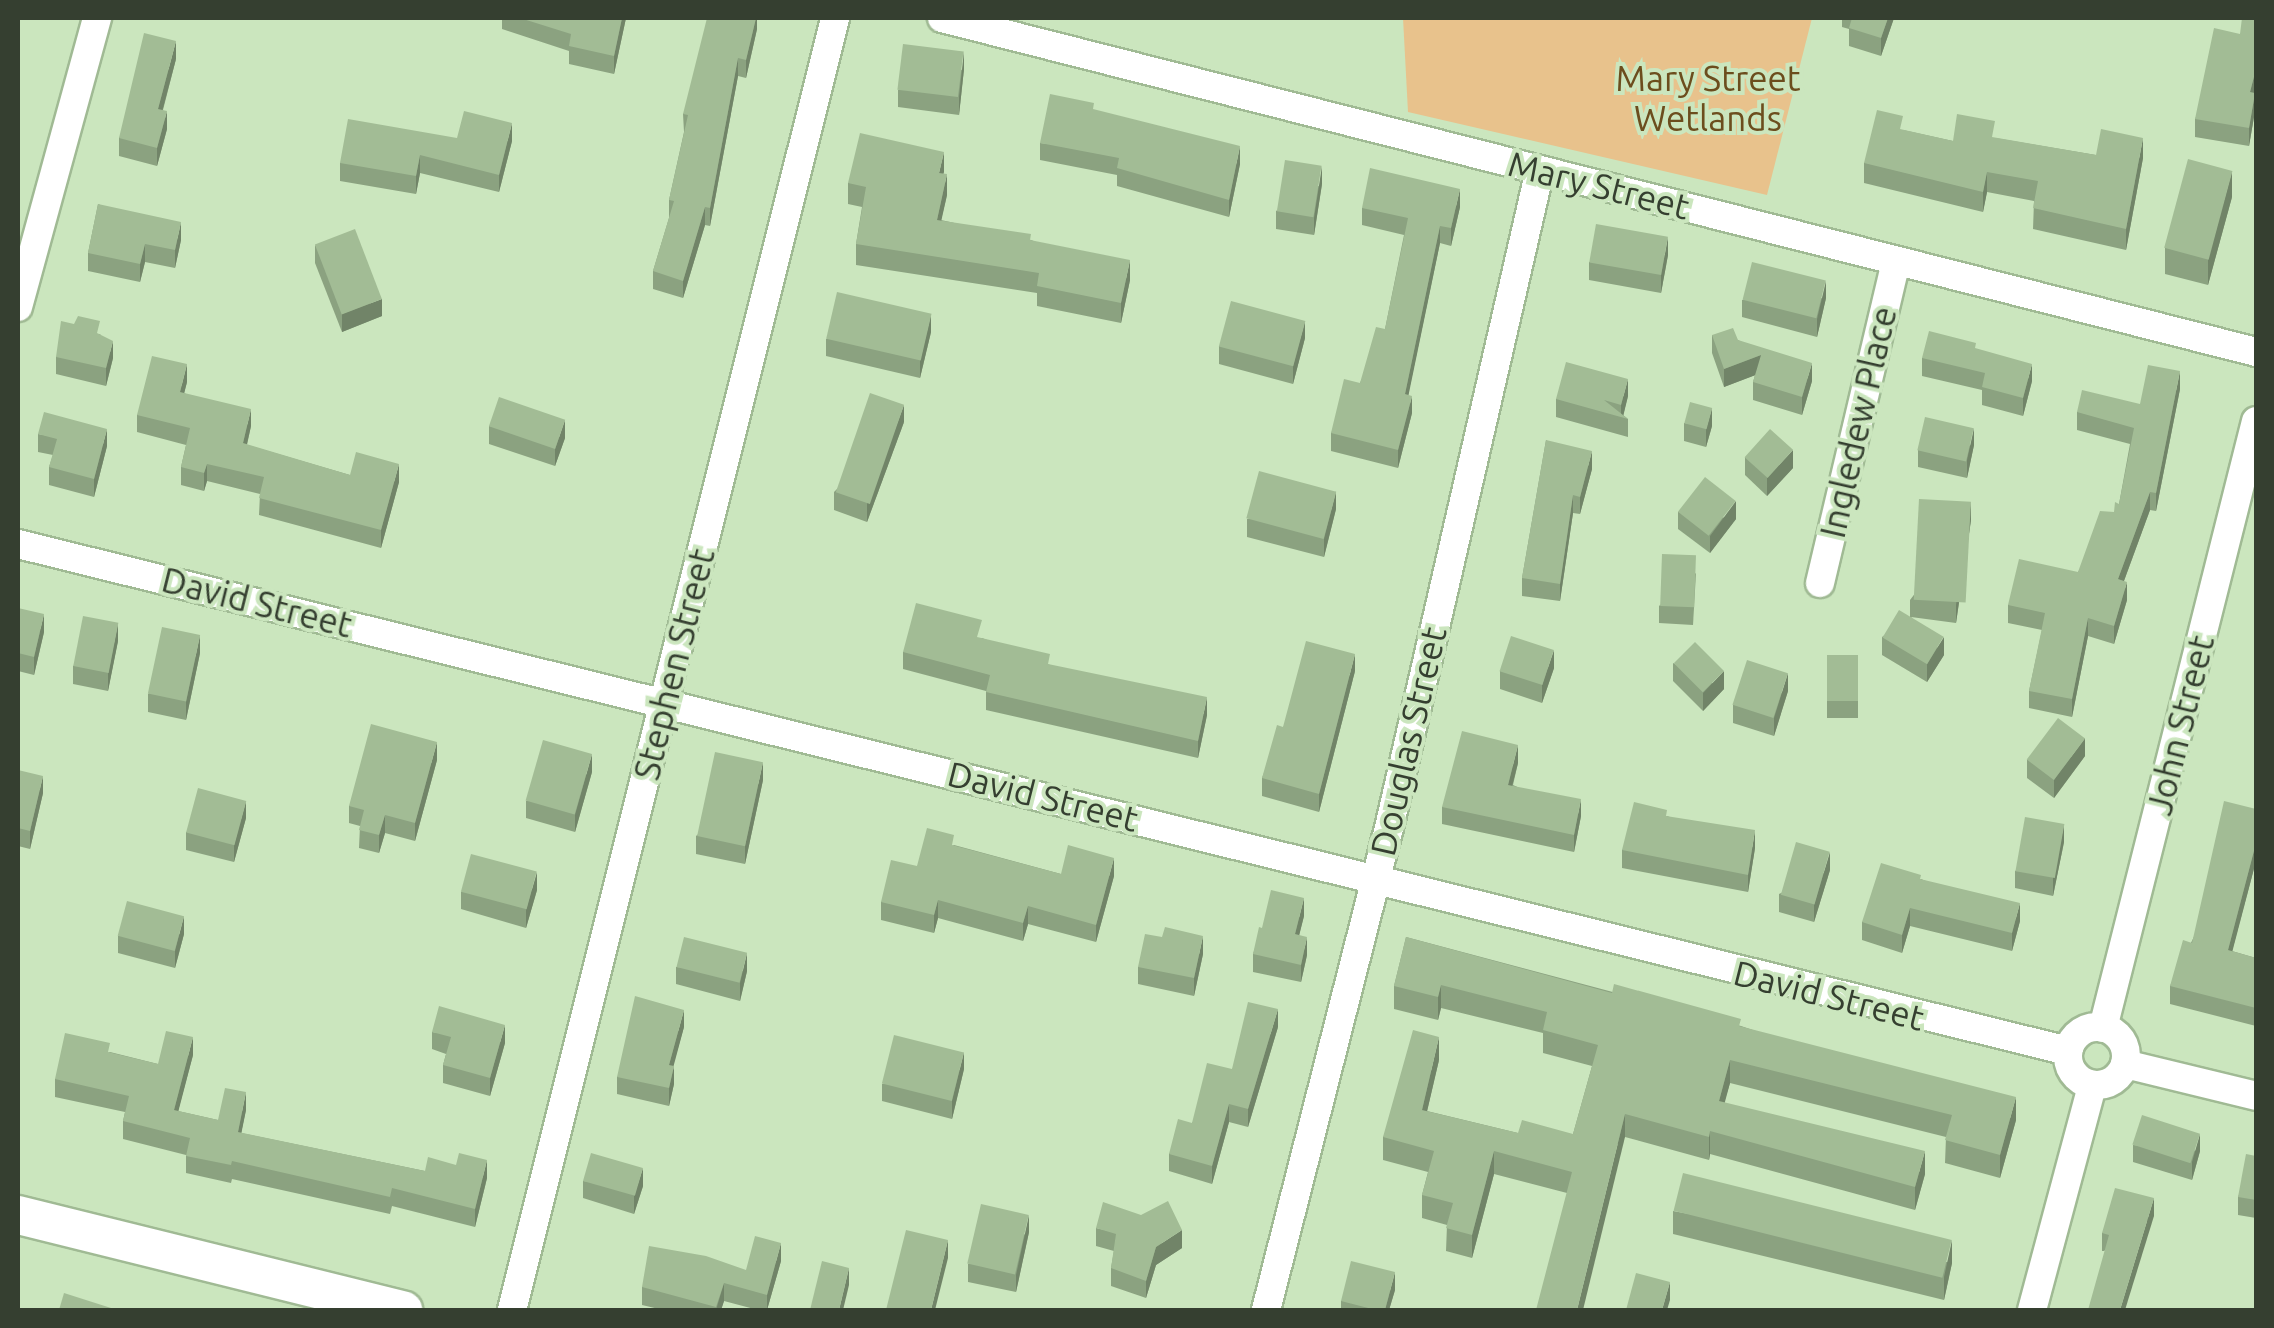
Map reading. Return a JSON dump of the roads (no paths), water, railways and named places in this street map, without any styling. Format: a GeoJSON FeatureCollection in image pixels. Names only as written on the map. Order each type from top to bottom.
{"type":"FeatureCollection","features":[{"type":"Feature","properties":{"kind":"main road"},"geometry":{"type":"LineString","coordinates":[[18,1215],[402,1310]]}},
{"type":"Feature","properties":{"kind":"street"},"geometry":{"type":"LineString","coordinates":[[18,307],[98,18]]}},
{"type":"Feature","properties":{"kind":"street","name":"Stephen Street"},"geometry":{"type":"LineString","coordinates":[[512,1310],[835,18]]}},
{"type":"Feature","properties":{"kind":"street","name":"Mary Street"},"geometry":{"type":"LineString","coordinates":[[942,18],[2256,352]]}},
{"type":"Feature","properties":{"kind":"street","name":"Douglas Street"},"geometry":{"type":"LineString","coordinates":[[1266,1310],[1375,880],[1540,170]]}},
{"type":"Feature","properties":{"kind":"street","name":"Ingledew Place"},"geometry":{"type":"LineString","coordinates":[[1820,583],[1896,261]]}},
{"type":"Feature","properties":{"kind":"street","name":"John Street"},"geometry":{"type":"LineString","coordinates":[[2103,1028],[2256,422]]}},
{"type":"Feature","properties":{"kind":"street","name":"David Street"},"geometry":{"type":"LineString","coordinates":[[18,544],[664,700],[2068,1051]]}},
{"type":"Feature","properties":{"kind":"street"},"geometry":{"type":"LineString","coordinates":[[2103,1028],[2124,1045],[2126,1064],[2112,1081],[2092,1086],[2070,1069],[2068,1051],[2077,1035],[2103,1028]]}},
{"type":"Feature","properties":{"kind":"street"},"geometry":{"type":"LineString","coordinates":[[2126,1064],[2256,1096]]}},
{"type":"Feature","properties":{"kind":"street"},"geometry":{"type":"LineString","coordinates":[[2032,1310],[2092,1086]]}},
{"type":"Feature","properties":{"kind":"park label","name":"Mary Street Wetlands"},"geometry":{"type":"Point","coordinates":[1708,98]}}]}
